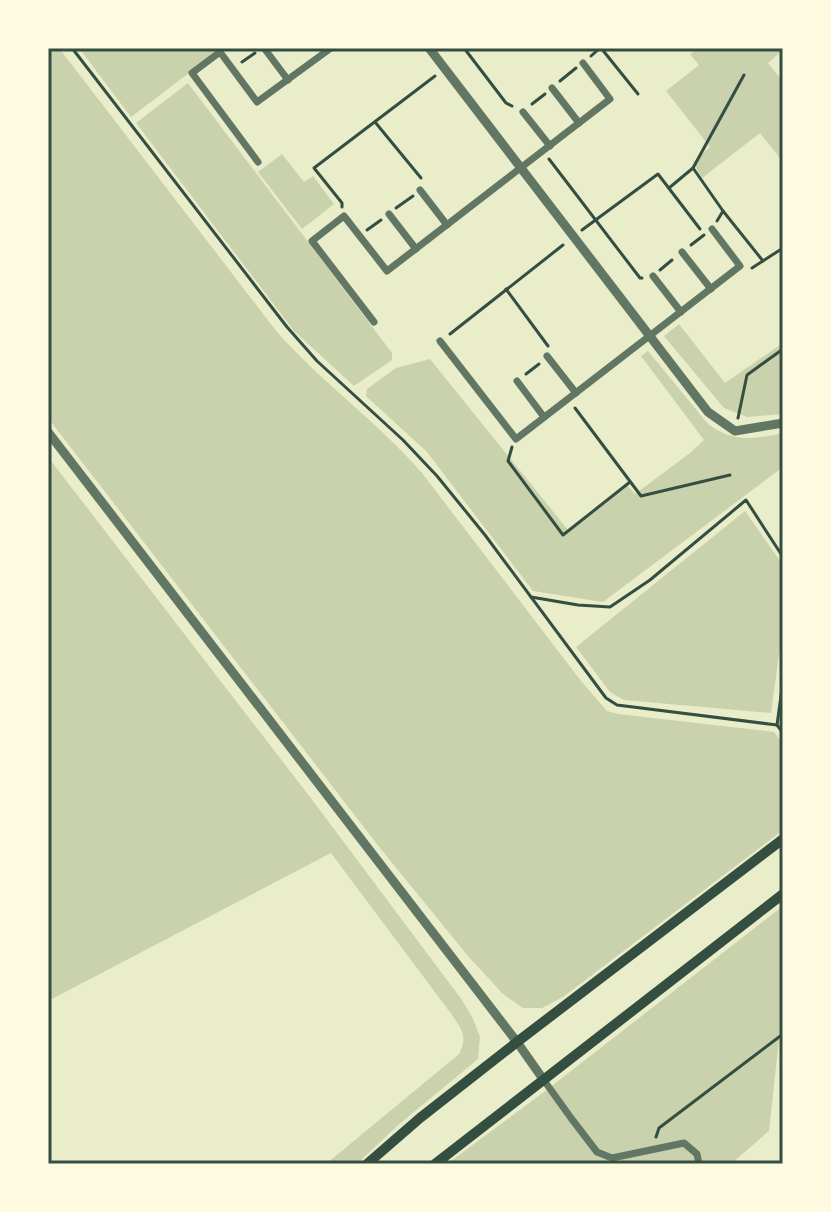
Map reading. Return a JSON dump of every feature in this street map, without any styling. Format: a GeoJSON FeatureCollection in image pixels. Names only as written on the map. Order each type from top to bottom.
{"type":"FeatureCollection","features":[{"type":"Feature","properties":{"kind":"main road"},"geometry":{"type":"LineString","coordinates":[[367,1164],[517,1042],[783,839]]}},
{"type":"Feature","properties":{"kind":"main road"},"geometry":{"type":"LineString","coordinates":[[435,1164],[783,894]]}},
{"type":"Feature","properties":{"kind":"street"},"geometry":{"type":"LineString","coordinates":[[263,48],[288,80]]}},
{"type":"Feature","properties":{"kind":"street"},"geometry":{"type":"LineString","coordinates":[[312,48],[319,57]]}},
{"type":"Feature","properties":{"kind":"street"},"geometry":{"type":"LineString","coordinates":[[258,162],[192,73],[220,52],[257,102],[331,48]]}},
{"type":"Feature","properties":{"kind":"street"},"geometry":{"type":"LineString","coordinates":[[429,48],[708,412],[735,431],[783,423]]}},
{"type":"Feature","properties":{"kind":"street"},"geometry":{"type":"LineString","coordinates":[[374,322],[312,241],[344,216],[387,271],[610,99],[583,63]]}},
{"type":"Feature","properties":{"kind":"street"},"geometry":{"type":"LineString","coordinates":[[552,88],[579,123]]}},
{"type":"Feature","properties":{"kind":"street"},"geometry":{"type":"LineString","coordinates":[[523,112],[546,148]]}},
{"type":"Feature","properties":{"kind":"street"},"geometry":{"type":"LineString","coordinates":[[420,190],[447,225]]}},
{"type":"Feature","properties":{"kind":"street"},"geometry":{"type":"LineString","coordinates":[[389,214],[416,249]]}},
{"type":"Feature","properties":{"kind":"street"},"geometry":{"type":"LineString","coordinates":[[440,341],[516,439],[740,266],[712,229]]}},
{"type":"Feature","properties":{"kind":"street"},"geometry":{"type":"LineString","coordinates":[[682,252],[711,289]]}},
{"type":"Feature","properties":{"kind":"street"},"geometry":{"type":"LineString","coordinates":[[653,276],[681,312]]}},
{"type":"Feature","properties":{"kind":"street"},"geometry":{"type":"LineString","coordinates":[[547,356],[572,396]]}},
{"type":"Feature","properties":{"kind":"street"},"geometry":{"type":"LineString","coordinates":[[517,381],[544,417]]}},
{"type":"Feature","properties":{"kind":"street"},"geometry":{"type":"LineString","coordinates":[[48,432],[517,1042],[597,1152],[612,1158],[684,1143],[697,1154],[699,1164]]}},
{"type":"Feature","properties":{"kind":"path"},"geometry":{"type":"LineString","coordinates":[[72,48],[287,327],[317,361],[403,440],[437,476],[485,535],[606,698],[617,705],[777,725]]}},
{"type":"Feature","properties":{"kind":"path"},"geometry":{"type":"LineString","coordinates":[[232,69],[263,48]]}},
{"type":"Feature","properties":{"kind":"path"},"geometry":{"type":"LineString","coordinates":[[464,48],[506,103],[523,112],[601,48],[638,94]]}},
{"type":"Feature","properties":{"kind":"path"},"geometry":{"type":"LineString","coordinates":[[344,216],[342,203],[314,168],[445,68]]}},
{"type":"Feature","properties":{"kind":"path"},"geometry":{"type":"LineString","coordinates":[[669,188],[693,168],[744,75]]}},
{"type":"Feature","properties":{"kind":"path"},"geometry":{"type":"LineString","coordinates":[[359,236],[420,190],[423,181],[375,122]]}},
{"type":"Feature","properties":{"kind":"path"},"geometry":{"type":"LineString","coordinates":[[546,148],[594,221],[640,278],[653,276],[712,229],[723,211]]}},
{"type":"Feature","properties":{"kind":"path"},"geometry":{"type":"LineString","coordinates":[[693,168],[763,261]]}},
{"type":"Feature","properties":{"kind":"path"},"geometry":{"type":"LineString","coordinates":[[740,266],[752,268],[783,248]]}},
{"type":"Feature","properties":{"kind":"path"},"geometry":{"type":"LineString","coordinates":[[506,289],[551,349],[517,381]]}},
{"type":"Feature","properties":{"kind":"path"},"geometry":{"type":"LineString","coordinates":[[735,431],[747,375],[783,349]]}},
{"type":"Feature","properties":{"kind":"path"},"geometry":{"type":"LineString","coordinates":[[572,396],[641,496],[730,475]]}},
{"type":"Feature","properties":{"kind":"path"},"geometry":{"type":"LineString","coordinates":[[516,439],[508,461],[563,535],[630,482]]}},
{"type":"Feature","properties":{"kind":"path"},"geometry":{"type":"LineString","coordinates":[[531,597],[610,607],[650,580],[746,500],[783,557]]}},
{"type":"Feature","properties":{"kind":"path"},"geometry":{"type":"LineString","coordinates":[[783,681],[777,725],[783,733]]}},
{"type":"Feature","properties":{"kind":"path"},"geometry":{"type":"LineString","coordinates":[[656,1148],[659,1128],[783,1034]]}},
{"type":"Feature","properties":{"kind":"green space"},"geometry":{"type":"Polygon","coordinates":[[[48,48],[59,48],[277,332],[422,473],[607,711],[774,732],[783,744],[783,830],[563,997],[542,1008],[523,1008],[503,994],[468,956],[380,848],[48,418],[48,48]]]}},
{"type":"Feature","properties":{"kind":"green space"},"geometry":{"type":"Polygon","coordinates":[[[79,48],[222,48],[131,117],[79,48]]]}},
{"type":"Feature","properties":{"kind":"green space"},"geometry":{"type":"Polygon","coordinates":[[[698,48],[783,50],[768,63],[783,82],[783,162],[760,133],[702,178],[693,162],[710,147],[666,91],[699,65],[690,54],[698,48]]]}},
{"type":"Feature","properties":{"kind":"green space"},"geometry":{"type":"Polygon","coordinates":[[[188,83],[392,353],[392,360],[354,386],[294,331],[136,123],[188,83]]]}},
{"type":"Feature","properties":{"kind":"green space"},"geometry":{"type":"Polygon","coordinates":[[[282,154],[304,182],[313,176],[334,204],[302,229],[258,172],[282,154]]]}},
{"type":"Feature","properties":{"kind":"green space"},"geometry":{"type":"Polygon","coordinates":[[[679,324],[725,383],[783,343],[783,414],[747,417],[724,408],[664,336],[679,324]]]}},
{"type":"Feature","properties":{"kind":"green space"},"geometry":{"type":"Polygon","coordinates":[[[648,351],[708,424],[717,430],[744,438],[783,433],[783,467],[603,602],[533,591],[427,452],[366,396],[367,389],[396,368],[430,359],[568,530],[627,485],[635,494],[704,440],[641,356],[648,351]]]}},
{"type":"Feature","properties":{"kind":"green space"},"geometry":{"type":"Polygon","coordinates":[[[48,457],[310,797],[473,1019],[480,1037],[478,1059],[397,1126],[357,1164],[326,1164],[459,1054],[463,1038],[452,1015],[331,853],[48,1001],[48,457]]]}},
{"type":"Feature","properties":{"kind":"green space"},"geometry":{"type":"Polygon","coordinates":[[[745,511],[783,565],[783,625],[771,713],[624,700],[610,692],[576,647],[745,511]]]}},
{"type":"Feature","properties":{"kind":"green space"},"geometry":{"type":"Polygon","coordinates":[[[783,906],[783,1004],[769,1131],[731,1164],[447,1164],[544,1092],[783,906]]]}}]}
